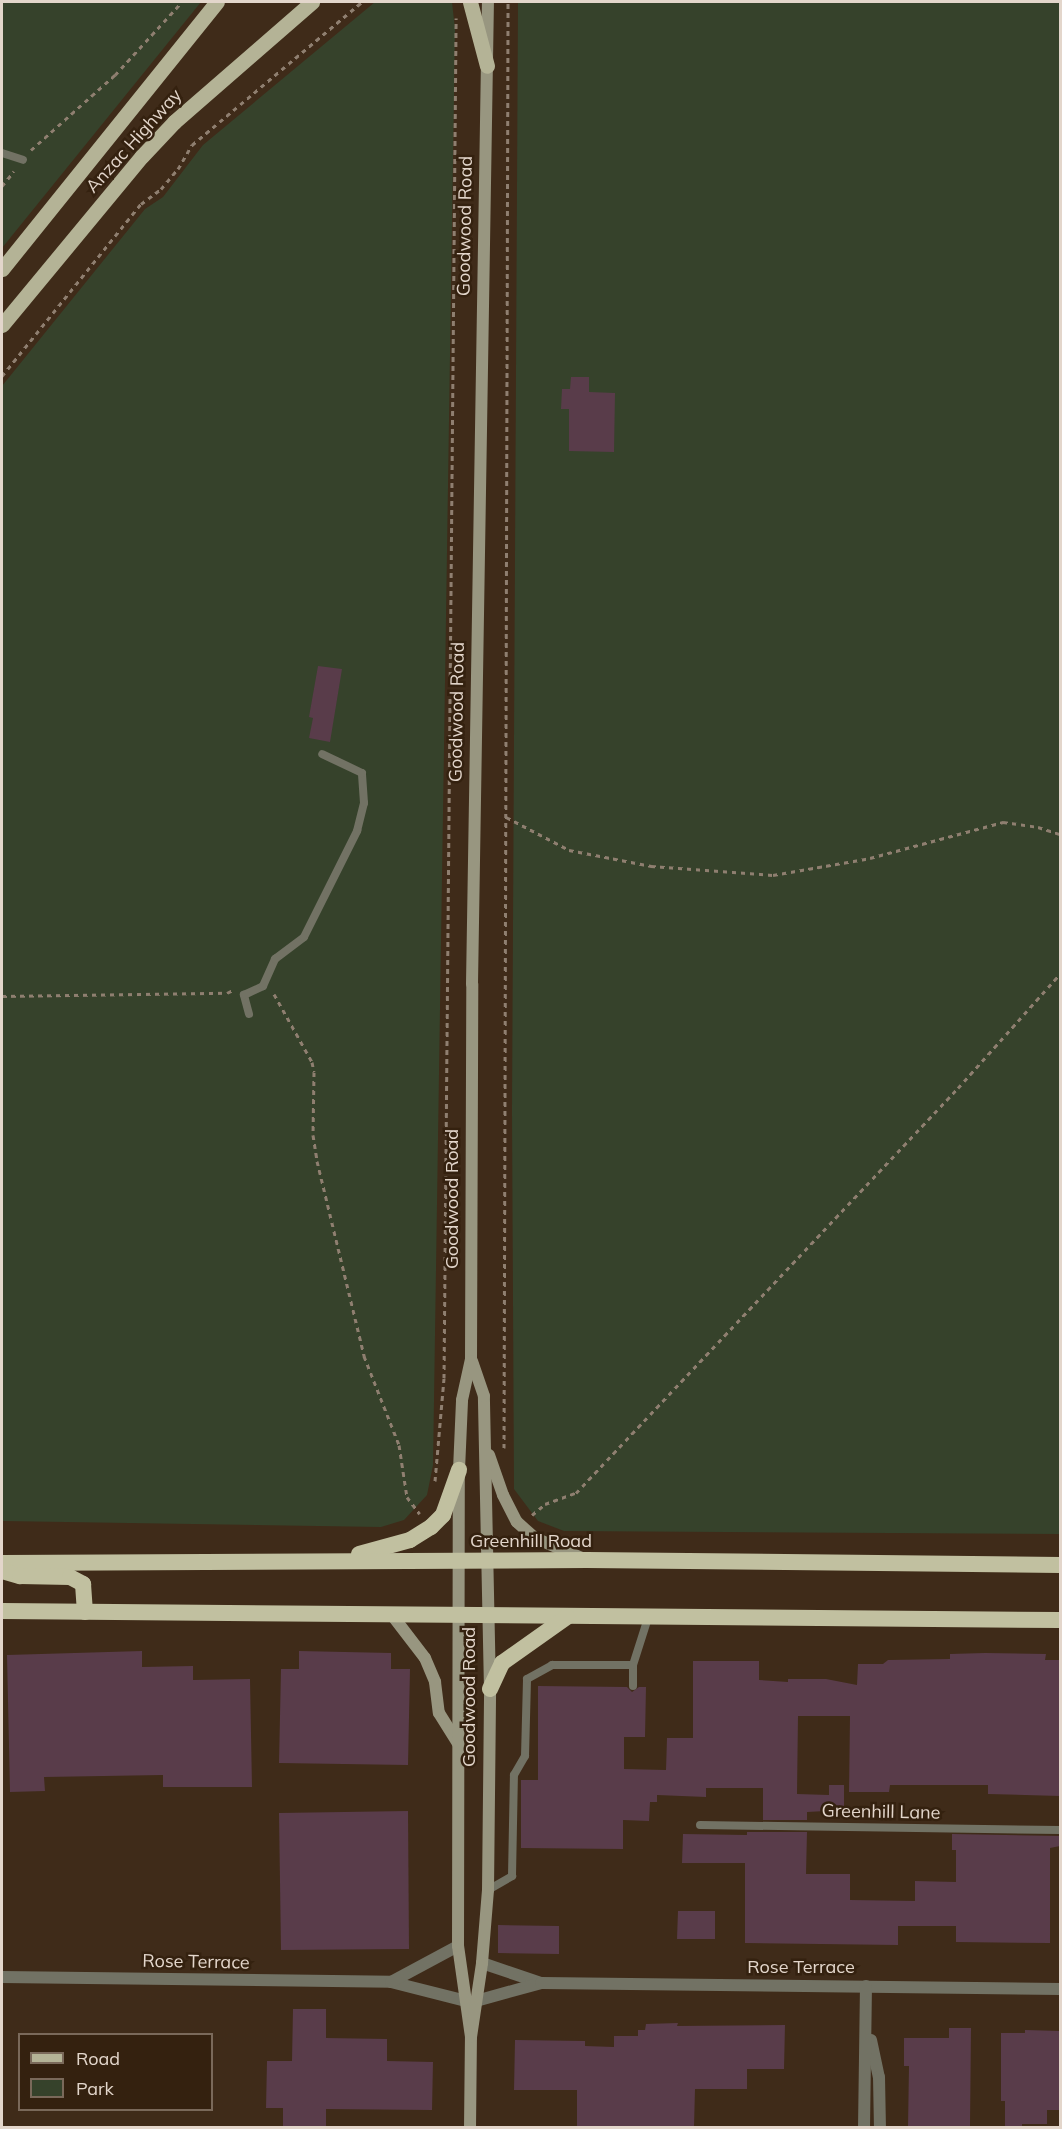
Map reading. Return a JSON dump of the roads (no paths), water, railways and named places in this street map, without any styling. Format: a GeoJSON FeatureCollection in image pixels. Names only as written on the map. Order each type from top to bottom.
{"type":"FeatureCollection","features":[{"type":"Feature","properties":{"kind":"highway"},"geometry":{"type":"LineString","coordinates":[[326,1561],[410,1540],[431,1527],[443,1515],[459,1470]]}},
{"type":"Feature","properties":{"kind":"highway","name":"Greenhill Road"},"geometry":{"type":"LineString","coordinates":[[2,1563],[587,1560],[1060,1565]]}},
{"type":"Feature","properties":{"kind":"highway"},"geometry":{"type":"LineString","coordinates":[[2,1571],[20,1576],[70,1577],[83,1584],[85,1612]]}},
{"type":"Feature","properties":{"kind":"highway"},"geometry":{"type":"LineString","coordinates":[[2,1611],[1060,1620]]}},
{"type":"Feature","properties":{"kind":"highway"},"geometry":{"type":"LineString","coordinates":[[490,1689],[502,1664],[567,1617]]}},
{"type":"Feature","properties":{"kind":"main road","name":"Anzac Highway"},"geometry":{"type":"LineString","coordinates":[[2,269],[217,2]]}},
{"type":"Feature","properties":{"kind":"main road","name":"Anzac Highway"},"geometry":{"type":"LineString","coordinates":[[2,325],[158,139],[204,94],[312,2]]}},
{"type":"Feature","properties":{"kind":"main road","name":"Goodwood Road"},"geometry":{"type":"LineString","coordinates":[[470,2],[487,66]]}},
{"type":"Feature","properties":{"kind":"main road","name":"Goodwood Road"},"geometry":{"type":"LineString","coordinates":[[470,2127],[471,2001],[458,1946],[459,1470],[462,1400],[471,1359],[472,984],[488,2]]}},
{"type":"Feature","properties":{"kind":"main road","name":"Goodwood Road"},"geometry":{"type":"LineString","coordinates":[[471,1359],[484,1396],[490,1689],[488,1890],[482,1963],[471,2001]]}},
{"type":"Feature","properties":{"kind":"main road"},"geometry":{"type":"LineString","coordinates":[[485,1442],[502,1496],[517,1522],[535,1538],[587,1560]]}},
{"type":"Feature","properties":{"kind":"main road"},"geometry":{"type":"LineString","coordinates":[[392,1616],[425,1658],[435,1682],[439,1713],[459,1745]]}},
{"type":"Feature","properties":{"kind":"street","name":"Rose Terrace"},"geometry":{"type":"LineString","coordinates":[[391,1982],[458,1946]]}},
{"type":"Feature","properties":{"kind":"street","name":"Rose Terrace"},"geometry":{"type":"LineString","coordinates":[[482,1963],[542,1983]]}},
{"type":"Feature","properties":{"kind":"street","name":"Rose Terrace"},"geometry":{"type":"LineString","coordinates":[[2,1977],[391,1982],[471,2001],[542,1983],[1060,1989]]}},
{"type":"Feature","properties":{"kind":"street"},"geometry":{"type":"LineString","coordinates":[[864,2127],[866,1986]]}},
{"type":"Feature","properties":{"kind":"street"},"geometry":{"type":"LineString","coordinates":[[867,2025],[879,2078],[880,2127]]}},
{"type":"Feature","properties":{"kind":"lane"},"geometry":{"type":"LineString","coordinates":[[2,153],[23,160]]}},
{"type":"Feature","properties":{"kind":"lane"},"geometry":{"type":"LineString","coordinates":[[249,1014],[244,995],[263,986],[275,959],[304,937],[314,920],[335,870],[357,831],[364,803],[362,773],[322,754]]}},
{"type":"Feature","properties":{"kind":"lane"},"geometry":{"type":"LineString","coordinates":[[633,1686],[633,1665],[648,1618]]}},
{"type":"Feature","properties":{"kind":"lane"},"geometry":{"type":"LineString","coordinates":[[488,1890],[512,1875],[514,1775],[525,1756],[527,1679],[552,1665],[633,1665]]}},
{"type":"Feature","properties":{"kind":"lane","name":"Greenhill Lane"},"geometry":{"type":"LineString","coordinates":[[700,1824],[1060,1830]]}}]}
